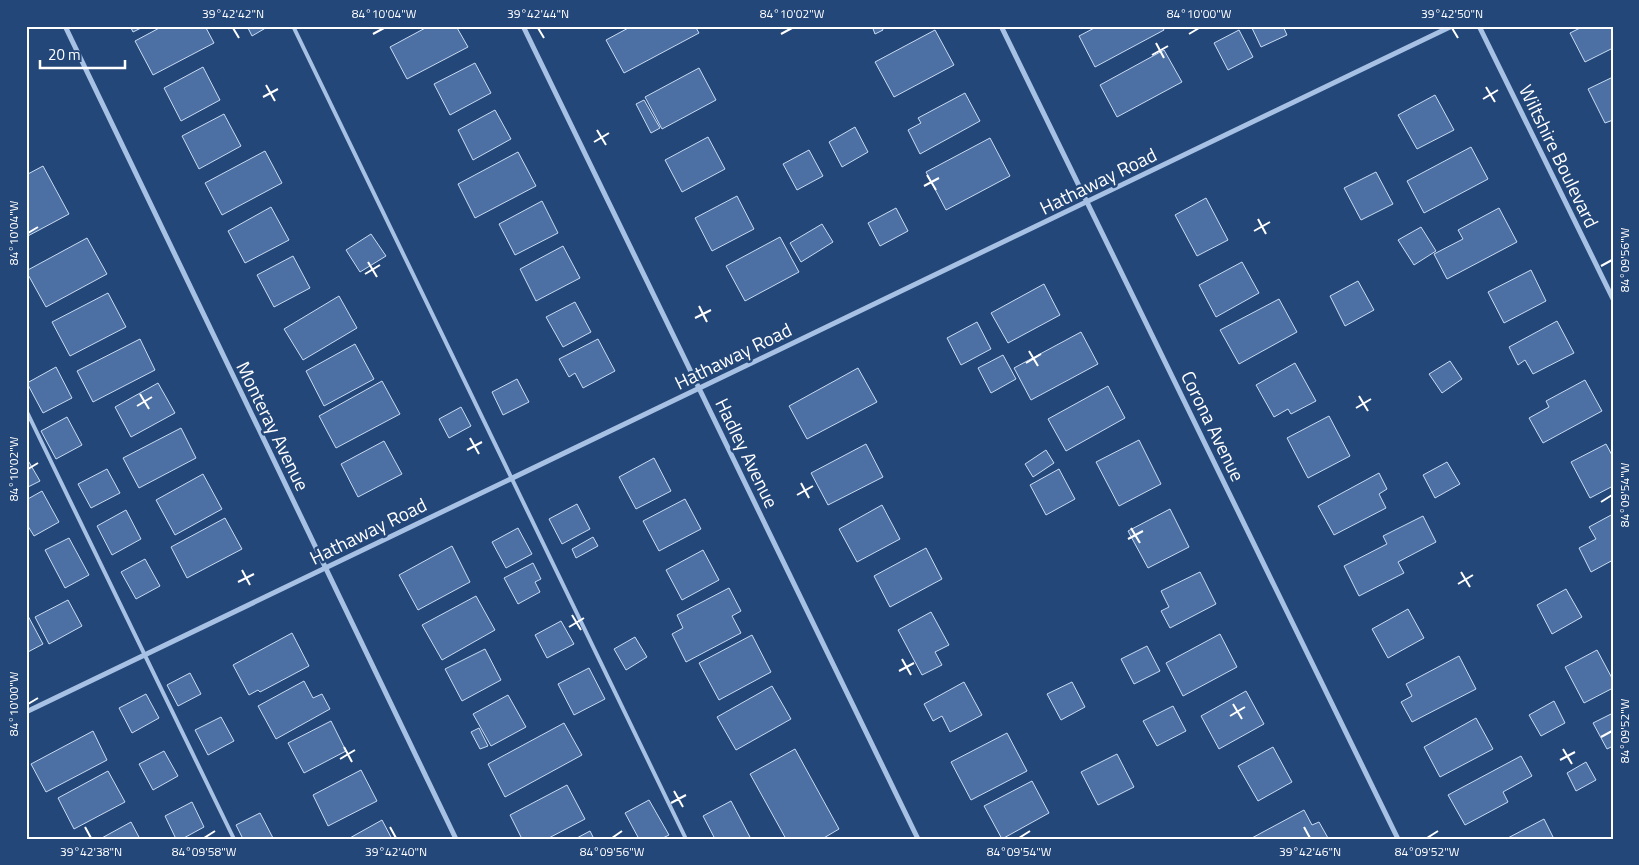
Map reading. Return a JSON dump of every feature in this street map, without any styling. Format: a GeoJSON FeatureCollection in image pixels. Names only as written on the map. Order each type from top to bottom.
{"type":"FeatureCollection","features":[{"type":"Feature","properties":{"kind":"street","name":"Monteray Avenue"},"geometry":{"type":"LineString","coordinates":[[65,26],[324,568],[456,839]]}},
{"type":"Feature","properties":{"kind":"street","name":"Hadley Avenue"},"geometry":{"type":"LineString","coordinates":[[523,26],[918,839]]}},
{"type":"Feature","properties":{"kind":"street","name":"Corona Avenue"},"geometry":{"type":"LineString","coordinates":[[1001,26],[1398,839]]}},
{"type":"Feature","properties":{"kind":"street","name":"Hathaway Road"},"geometry":{"type":"LineString","coordinates":[[26,712],[1452,26]]}},
{"type":"Feature","properties":{"kind":"street","name":"Wiltshire Boulevard"},"geometry":{"type":"LineString","coordinates":[[1479,26],[1613,299]]}},
{"type":"Feature","properties":{"kind":"lane"},"geometry":{"type":"LineString","coordinates":[[293,26],[686,839]]}},
{"type":"Feature","properties":{"kind":"lane"},"geometry":{"type":"LineString","coordinates":[[26,410],[234,839]]}},
{"type":"Feature","properties":{"kind":"building"},"geometry":{"type":"Polygon","coordinates":[[[130,26],[145,26],[133,32],[130,26]]]}},
{"type":"Feature","properties":{"kind":"building"},"geometry":{"type":"Polygon","coordinates":[[[163,26],[205,26],[214,43],[153,75],[135,41],[163,26]]]}},
{"type":"Feature","properties":{"kind":"building"},"geometry":{"type":"Polygon","coordinates":[[[247,26],[269,26],[252,36],[247,26]]]}},
{"type":"Feature","properties":{"kind":"building"},"geometry":{"type":"Polygon","coordinates":[[[429,26],[456,26],[468,47],[407,79],[390,47],[429,26]]]}},
{"type":"Feature","properties":{"kind":"building"},"geometry":{"type":"Polygon","coordinates":[[[632,26],[695,26],[699,33],[624,73],[606,40],[632,26]]]}},
{"type":"Feature","properties":{"kind":"building"},"geometry":{"type":"Polygon","coordinates":[[[872,26],[881,26],[883,30],[875,34],[872,26]]]}},
{"type":"Feature","properties":{"kind":"building"},"geometry":{"type":"Polygon","coordinates":[[[1098,26],[1162,26],[1164,30],[1095,67],[1079,36],[1098,26]]]}},
{"type":"Feature","properties":{"kind":"building"},"geometry":{"type":"Polygon","coordinates":[[[1251,26],[1283,26],[1287,35],[1261,47],[1251,26]]]}},
{"type":"Feature","properties":{"kind":"building"},"geometry":{"type":"Polygon","coordinates":[[[1584,26],[1613,26],[1613,48],[1585,62],[1570,33],[1584,26]]]}},
{"type":"Feature","properties":{"kind":"building"},"geometry":{"type":"Polygon","coordinates":[[[935,30],[954,65],[894,97],[875,62],[935,30]]]}},
{"type":"Feature","properties":{"kind":"building"},"geometry":{"type":"Polygon","coordinates":[[[1239,30],[1253,57],[1228,70],[1214,43],[1239,30]]]}},
{"type":"Feature","properties":{"kind":"building"},"geometry":{"type":"Polygon","coordinates":[[[1164,50],[1182,82],[1117,117],[1100,85],[1164,50]]]}},
{"type":"Feature","properties":{"kind":"building"},"geometry":{"type":"Polygon","coordinates":[[[475,63],[491,93],[450,115],[434,84],[475,63]]]}},
{"type":"Feature","properties":{"kind":"building"},"geometry":{"type":"Polygon","coordinates":[[[203,67],[220,100],[181,121],[164,88],[203,67]]]}},
{"type":"Feature","properties":{"kind":"building"},"geometry":{"type":"Polygon","coordinates":[[[699,68],[716,100],[662,129],[645,97],[699,68]]]}},
{"type":"Feature","properties":{"kind":"building"},"geometry":{"type":"Polygon","coordinates":[[[1613,77],[1613,120],[1605,123],[1588,89],[1613,77]]]}},
{"type":"Feature","properties":{"kind":"building"},"geometry":{"type":"Polygon","coordinates":[[[965,93],[980,121],[920,154],[908,130],[921,123],[918,118],[965,93]]]}},
{"type":"Feature","properties":{"kind":"building"},"geometry":{"type":"Polygon","coordinates":[[[1435,95],[1454,130],[1417,149],[1398,115],[1435,95]]]}},
{"type":"Feature","properties":{"kind":"building"},"geometry":{"type":"Polygon","coordinates":[[[644,100],[660,128],[651,133],[636,104],[644,100]]]}},
{"type":"Feature","properties":{"kind":"building"},"geometry":{"type":"Polygon","coordinates":[[[495,110],[511,139],[473,160],[458,130],[495,110]]]}},
{"type":"Feature","properties":{"kind":"building"},"geometry":{"type":"Polygon","coordinates":[[[224,114],[241,146],[199,169],[182,136],[224,114]]]}},
{"type":"Feature","properties":{"kind":"building"},"geometry":{"type":"Polygon","coordinates":[[[855,127],[868,152],[842,167],[829,142],[855,127]]]}},
{"type":"Feature","properties":{"kind":"building"},"geometry":{"type":"Polygon","coordinates":[[[708,137],[725,169],[682,192],[665,160],[708,137]]]}},
{"type":"Feature","properties":{"kind":"building"},"geometry":{"type":"Polygon","coordinates":[[[990,138],[1010,176],[946,210],[926,172],[990,138]]]}},
{"type":"Feature","properties":{"kind":"building"},"geometry":{"type":"Polygon","coordinates":[[[1471,147],[1488,179],[1424,213],[1407,181],[1471,147]]]}},
{"type":"Feature","properties":{"kind":"building"},"geometry":{"type":"Polygon","coordinates":[[[809,150],[823,176],[797,190],[783,164],[809,150]]]}},
{"type":"Feature","properties":{"kind":"building"},"geometry":{"type":"Polygon","coordinates":[[[265,151],[282,183],[222,215],[205,183],[265,151]]]}},
{"type":"Feature","properties":{"kind":"building"},"geometry":{"type":"Polygon","coordinates":[[[518,152],[536,186],[475,218],[458,184],[518,152]]]}},
{"type":"Feature","properties":{"kind":"building"},"geometry":{"type":"Polygon","coordinates":[[[43,166],[69,214],[26,237],[26,175],[43,166]]]}},
{"type":"Feature","properties":{"kind":"building"},"geometry":{"type":"Polygon","coordinates":[[[1376,172],[1393,204],[1361,220],[1344,188],[1376,172]]]}},
{"type":"Feature","properties":{"kind":"building"},"geometry":{"type":"Polygon","coordinates":[[[737,196],[754,229],[712,251],[695,218],[737,196]]]}},
{"type":"Feature","properties":{"kind":"building"},"geometry":{"type":"Polygon","coordinates":[[[1206,198],[1228,240],[1197,256],[1175,215],[1206,198]]]}},
{"type":"Feature","properties":{"kind":"building"},"geometry":{"type":"Polygon","coordinates":[[[542,201],[558,233],[515,255],[499,224],[542,201]]]}},
{"type":"Feature","properties":{"kind":"building"},"geometry":{"type":"Polygon","coordinates":[[[271,207],[289,240],[245,263],[228,231],[271,207]]]}},
{"type":"Feature","properties":{"kind":"building"},"geometry":{"type":"Polygon","coordinates":[[[896,208],[908,231],[880,246],[868,223],[896,208]]]}},
{"type":"Feature","properties":{"kind":"building"},"geometry":{"type":"Polygon","coordinates":[[[1499,208],[1517,242],[1447,279],[1434,254],[1463,239],[1458,230],[1499,208]]]}},
{"type":"Feature","properties":{"kind":"building"},"geometry":{"type":"Polygon","coordinates":[[[822,224],[833,242],[801,262],[790,243],[822,224]]]}},
{"type":"Feature","properties":{"kind":"building"},"geometry":{"type":"Polygon","coordinates":[[[1421,227],[1436,251],[1414,265],[1398,240],[1421,227]]]}},
{"type":"Feature","properties":{"kind":"building"},"geometry":{"type":"Polygon","coordinates":[[[371,234],[386,256],[360,272],[346,250],[371,234]]]}},
{"type":"Feature","properties":{"kind":"building"},"geometry":{"type":"Polygon","coordinates":[[[780,237],[799,272],[745,301],[726,266],[780,237]]]}},
{"type":"Feature","properties":{"kind":"building"},"geometry":{"type":"Polygon","coordinates":[[[87,238],[107,274],[46,307],[26,271],[87,238]]]}},
{"type":"Feature","properties":{"kind":"building"},"geometry":{"type":"Polygon","coordinates":[[[563,246],[580,278],[536,301],[520,269],[563,246]]]}},
{"type":"Feature","properties":{"kind":"building"},"geometry":{"type":"Polygon","coordinates":[[[293,256],[310,288],[274,307],[257,275],[293,256]]]}},
{"type":"Feature","properties":{"kind":"building"},"geometry":{"type":"Polygon","coordinates":[[[1242,262],[1259,293],[1216,317],[1199,285],[1242,262]]]}},
{"type":"Feature","properties":{"kind":"building"},"geometry":{"type":"Polygon","coordinates":[[[1531,270],[1546,301],[1504,323],[1488,292],[1531,270]]]}},
{"type":"Feature","properties":{"kind":"building"},"geometry":{"type":"Polygon","coordinates":[[[1358,281],[1374,310],[1345,326],[1330,296],[1358,281]]]}},
{"type":"Feature","properties":{"kind":"building"},"geometry":{"type":"Polygon","coordinates":[[[1044,284],[1060,315],[1008,343],[991,313],[1044,284]]]}},
{"type":"Feature","properties":{"kind":"building"},"geometry":{"type":"Polygon","coordinates":[[[108,293],[126,327],[70,356],[52,322],[108,293]]]}},
{"type":"Feature","properties":{"kind":"building"},"geometry":{"type":"Polygon","coordinates":[[[339,296],[357,328],[303,360],[284,329],[339,296]]]}},
{"type":"Feature","properties":{"kind":"building"},"geometry":{"type":"Polygon","coordinates":[[[1279,299],[1297,332],[1239,364],[1220,330],[1279,299]]]}},
{"type":"Feature","properties":{"kind":"building"},"geometry":{"type":"Polygon","coordinates":[[[575,302],[591,332],[563,347],[546,317],[575,302]]]}},
{"type":"Feature","properties":{"kind":"building"},"geometry":{"type":"Polygon","coordinates":[[[1557,321],[1574,353],[1533,374],[1525,360],[1518,365],[1509,347],[1557,321]]]}},
{"type":"Feature","properties":{"kind":"building"},"geometry":{"type":"Polygon","coordinates":[[[977,322],[991,349],[961,365],[947,338],[977,322]]]}},
{"type":"Feature","properties":{"kind":"building"},"geometry":{"type":"Polygon","coordinates":[[[1081,332],[1098,364],[1031,400],[1014,368],[1081,332]]]}},
{"type":"Feature","properties":{"kind":"building"},"geometry":{"type":"Polygon","coordinates":[[[140,339],[155,370],[93,402],[77,371],[140,339]]]}},
{"type":"Feature","properties":{"kind":"building"},"geometry":{"type":"Polygon","coordinates":[[[598,339],[615,371],[583,388],[575,373],[569,377],[559,359],[598,339]]]}},
{"type":"Feature","properties":{"kind":"building"},"geometry":{"type":"Polygon","coordinates":[[[355,344],[374,379],[324,406],[306,371],[355,344]]]}},
{"type":"Feature","properties":{"kind":"building"},"geometry":{"type":"Polygon","coordinates":[[[1003,355],[1016,379],[991,393],[978,368],[1003,355]]]}},
{"type":"Feature","properties":{"kind":"building"},"geometry":{"type":"Polygon","coordinates":[[[1450,361],[1462,379],[1442,393],[1429,374],[1450,361]]]}},
{"type":"Feature","properties":{"kind":"building"},"geometry":{"type":"Polygon","coordinates":[[[1295,363],[1316,401],[1291,414],[1288,409],[1274,417],[1256,385],[1295,363]]]}},
{"type":"Feature","properties":{"kind":"building"},"geometry":{"type":"Polygon","coordinates":[[[56,367],[72,398],[43,413],[27,383],[56,367]]]}},
{"type":"Feature","properties":{"kind":"building"},"geometry":{"type":"Polygon","coordinates":[[[858,368],[877,402],[807,439],[789,406],[858,368]]]}},
{"type":"Feature","properties":{"kind":"building"},"geometry":{"type":"Polygon","coordinates":[[[517,379],[529,402],[503,415],[492,392],[517,379]]]}},
{"type":"Feature","properties":{"kind":"building"},"geometry":{"type":"Polygon","coordinates":[[[1585,380],[1602,411],[1543,443],[1529,418],[1549,407],[1546,401],[1585,380]]]}},
{"type":"Feature","properties":{"kind":"building"},"geometry":{"type":"Polygon","coordinates":[[[382,381],[400,414],[336,448],[319,416],[382,381]]]}},
{"type":"Feature","properties":{"kind":"building"},"geometry":{"type":"Polygon","coordinates":[[[158,383],[175,413],[131,437],[115,407],[158,383]]]}},
{"type":"Feature","properties":{"kind":"building"},"geometry":{"type":"Polygon","coordinates":[[[1108,386],[1125,418],[1066,451],[1048,419],[1108,386]]]}},
{"type":"Feature","properties":{"kind":"building"},"geometry":{"type":"Polygon","coordinates":[[[461,407],[471,426],[449,438],[439,419],[461,407]]]}},
{"type":"Feature","properties":{"kind":"building"},"geometry":{"type":"Polygon","coordinates":[[[1329,416],[1350,456],[1308,478],[1287,438],[1329,416]]]}},
{"type":"Feature","properties":{"kind":"building"},"geometry":{"type":"Polygon","coordinates":[[[67,417],[82,445],[56,459],[41,431],[67,417]]]}},
{"type":"Feature","properties":{"kind":"building"},"geometry":{"type":"Polygon","coordinates":[[[181,428],[196,458],[139,488],[123,458],[181,428]]]}},
{"type":"Feature","properties":{"kind":"building"},"geometry":{"type":"Polygon","coordinates":[[[1139,440],[1161,484],[1119,506],[1096,462],[1139,440]]]}},
{"type":"Feature","properties":{"kind":"building"},"geometry":{"type":"Polygon","coordinates":[[[384,441],[402,474],[358,497],[341,464],[384,441]]]}},
{"type":"Feature","properties":{"kind":"building"},"geometry":{"type":"Polygon","coordinates":[[[866,444],[883,477],[828,505],[811,473],[866,444]]]}},
{"type":"Feature","properties":{"kind":"building"},"geometry":{"type":"Polygon","coordinates":[[[1606,444],[1613,457],[1613,486],[1590,498],[1571,462],[1606,444]]]}},
{"type":"Feature","properties":{"kind":"building"},"geometry":{"type":"Polygon","coordinates":[[[1046,450],[1054,463],[1033,477],[1025,464],[1046,450]]]}},
{"type":"Feature","properties":{"kind":"building"},"geometry":{"type":"Polygon","coordinates":[[[26,457],[40,481],[26,488],[26,457]]]}},
{"type":"Feature","properties":{"kind":"building"},"geometry":{"type":"Polygon","coordinates":[[[654,458],[671,491],[636,509],[619,477],[654,458]]]}},
{"type":"Feature","properties":{"kind":"building"},"geometry":{"type":"Polygon","coordinates":[[[1447,462],[1460,484],[1435,498],[1423,475],[1447,462]]]}},
{"type":"Feature","properties":{"kind":"building"},"geometry":{"type":"Polygon","coordinates":[[[107,469],[120,493],[91,508],[78,484],[107,469]]]}},
{"type":"Feature","properties":{"kind":"building"},"geometry":{"type":"Polygon","coordinates":[[[1059,469],[1075,499],[1046,515],[1030,485],[1059,469]]]}},
{"type":"Feature","properties":{"kind":"building"},"geometry":{"type":"Polygon","coordinates":[[[1379,473],[1387,489],[1379,494],[1386,508],[1334,535],[1318,506],[1379,473]]]}},
{"type":"Feature","properties":{"kind":"building"},"geometry":{"type":"Polygon","coordinates":[[[203,474],[222,509],[175,535],[156,500],[203,474]]]}},
{"type":"Feature","properties":{"kind":"building"},"geometry":{"type":"Polygon","coordinates":[[[42,491],[59,522],[34,536],[26,523],[26,500],[42,491]]]}},
{"type":"Feature","properties":{"kind":"building"},"geometry":{"type":"Polygon","coordinates":[[[685,499],[701,529],[659,551],[643,521],[685,499]]]}},
{"type":"Feature","properties":{"kind":"building"},"geometry":{"type":"Polygon","coordinates":[[[577,504],[590,529],[562,544],[549,519],[577,504]]]}},
{"type":"Feature","properties":{"kind":"building"},"geometry":{"type":"Polygon","coordinates":[[[882,505],[900,539],[857,562],[839,529],[882,505]]]}},
{"type":"Feature","properties":{"kind":"building"},"geometry":{"type":"Polygon","coordinates":[[[1170,509],[1189,547],[1148,568],[1128,531],[1170,509]]]}},
{"type":"Feature","properties":{"kind":"building"},"geometry":{"type":"Polygon","coordinates":[[[126,510],[141,539],[112,555],[97,526],[126,510]]]}},
{"type":"Feature","properties":{"kind":"building"},"geometry":{"type":"Polygon","coordinates":[[[1613,514],[1613,560],[1591,572],[1579,548],[1596,539],[1589,527],[1613,514]]]}},
{"type":"Feature","properties":{"kind":"building"},"geometry":{"type":"Polygon","coordinates":[[[1423,516],[1436,542],[1398,562],[1404,573],[1359,596],[1344,566],[1387,544],[1383,536],[1423,516]]]}},
{"type":"Feature","properties":{"kind":"building"},"geometry":{"type":"Polygon","coordinates":[[[225,518],[242,549],[187,578],[171,547],[225,518]]]}},
{"type":"Feature","properties":{"kind":"building"},"geometry":{"type":"Polygon","coordinates":[[[518,528],[532,554],[506,568],[492,542],[518,528]]]}},
{"type":"Feature","properties":{"kind":"building"},"geometry":{"type":"Polygon","coordinates":[[[593,537],[598,546],[576,558],[572,549],[593,537]]]}},
{"type":"Feature","properties":{"kind":"building"},"geometry":{"type":"Polygon","coordinates":[[[69,538],[89,575],[65,588],[45,550],[69,538]]]}},
{"type":"Feature","properties":{"kind":"building"},"geometry":{"type":"Polygon","coordinates":[[[452,546],[470,582],[418,610],[399,575],[452,546]]]}},
{"type":"Feature","properties":{"kind":"building"},"geometry":{"type":"Polygon","coordinates":[[[926,548],[942,579],[890,607],[874,576],[926,548]]]}},
{"type":"Feature","properties":{"kind":"building"},"geometry":{"type":"Polygon","coordinates":[[[703,550],[719,580],[682,600],[666,570],[703,550]]]}},
{"type":"Feature","properties":{"kind":"building"},"geometry":{"type":"Polygon","coordinates":[[[145,559],[160,586],[136,599],[121,572],[145,559]]]}},
{"type":"Feature","properties":{"kind":"building"},"geometry":{"type":"Polygon","coordinates":[[[533,563],[541,579],[535,582],[540,592],[518,604],[504,578],[533,563]]]}},
{"type":"Feature","properties":{"kind":"building"},"geometry":{"type":"Polygon","coordinates":[[[1200,572],[1216,604],[1170,628],[1161,611],[1169,607],[1161,591],[1200,572]]]}},
{"type":"Feature","properties":{"kind":"building"},"geometry":{"type":"Polygon","coordinates":[[[729,588],[741,611],[732,616],[741,633],[686,662],[672,634],[683,628],[677,615],[729,588]]]}},
{"type":"Feature","properties":{"kind":"building"},"geometry":{"type":"Polygon","coordinates":[[[1566,589],[1582,617],[1552,634],[1537,605],[1566,589]]]}},
{"type":"Feature","properties":{"kind":"building"},"geometry":{"type":"Polygon","coordinates":[[[476,596],[495,630],[442,660],[422,625],[476,596]]]}},
{"type":"Feature","properties":{"kind":"building"},"geometry":{"type":"Polygon","coordinates":[[[68,600],[82,626],[49,644],[35,617],[68,600]]]}},
{"type":"Feature","properties":{"kind":"building"},"geometry":{"type":"Polygon","coordinates":[[[1408,609],[1424,638],[1388,658],[1372,629],[1408,609]]]}},
{"type":"Feature","properties":{"kind":"building"},"geometry":{"type":"Polygon","coordinates":[[[931,612],[949,645],[935,652],[942,665],[922,675],[898,630],[931,612]]]}},
{"type":"Feature","properties":{"kind":"building"},"geometry":{"type":"Polygon","coordinates":[[[26,615],[43,644],[26,653],[26,615]]]}},
{"type":"Feature","properties":{"kind":"building"},"geometry":{"type":"Polygon","coordinates":[[[561,621],[574,644],[547,658],[535,635],[561,621]]]}},
{"type":"Feature","properties":{"kind":"building"},"geometry":{"type":"Polygon","coordinates":[[[292,633],[309,666],[260,692],[258,690],[249,695],[233,665],[292,633]]]}},
{"type":"Feature","properties":{"kind":"building"},"geometry":{"type":"Polygon","coordinates":[[[1220,634],[1237,667],[1183,696],[1166,663],[1220,634]]]}},
{"type":"Feature","properties":{"kind":"building"},"geometry":{"type":"Polygon","coordinates":[[[752,635],[771,672],[719,700],[699,663],[752,635]]]}},
{"type":"Feature","properties":{"kind":"building"},"geometry":{"type":"Polygon","coordinates":[[[635,637],[647,657],[626,670],[614,649],[635,637]]]}},
{"type":"Feature","properties":{"kind":"building"},"geometry":{"type":"Polygon","coordinates":[[[1147,646],[1160,671],[1134,684],[1121,659],[1147,646]]]}},
{"type":"Feature","properties":{"kind":"building"},"geometry":{"type":"Polygon","coordinates":[[[485,649],[501,680],[462,701],[445,669],[485,649]]]}},
{"type":"Feature","properties":{"kind":"building"},"geometry":{"type":"Polygon","coordinates":[[[1597,650],[1613,680],[1613,688],[1584,703],[1565,667],[1597,650]]]}},
{"type":"Feature","properties":{"kind":"building"},"geometry":{"type":"Polygon","coordinates":[[[1459,656],[1476,689],[1412,722],[1401,702],[1412,696],[1406,684],[1459,656]]]}},
{"type":"Feature","properties":{"kind":"building"},"geometry":{"type":"Polygon","coordinates":[[[589,668],[605,699],[574,715],[558,684],[589,668]]]}},
{"type":"Feature","properties":{"kind":"building"},"geometry":{"type":"Polygon","coordinates":[[[190,673],[201,694],[178,706],[167,685],[190,673]]]}},
{"type":"Feature","properties":{"kind":"building"},"geometry":{"type":"Polygon","coordinates":[[[304,681],[313,698],[322,694],[330,709],[276,739],[258,706],[304,681]]]}},
{"type":"Feature","properties":{"kind":"building"},"geometry":{"type":"Polygon","coordinates":[[[964,682],[982,715],[950,732],[942,716],[933,721],[924,704],[964,682]]]}},
{"type":"Feature","properties":{"kind":"building"},"geometry":{"type":"Polygon","coordinates":[[[1072,682],[1085,707],[1061,720],[1047,694],[1072,682]]]}},
{"type":"Feature","properties":{"kind":"building"},"geometry":{"type":"Polygon","coordinates":[[[772,686],[791,719],[736,750],[717,717],[772,686]]]}},
{"type":"Feature","properties":{"kind":"building"},"geometry":{"type":"Polygon","coordinates":[[[1246,691],[1264,724],[1219,749],[1201,716],[1246,691]]]}},
{"type":"Feature","properties":{"kind":"building"},"geometry":{"type":"Polygon","coordinates":[[[146,694],[159,718],[132,733],[119,708],[146,694]]]}},
{"type":"Feature","properties":{"kind":"building"},"geometry":{"type":"Polygon","coordinates":[[[508,695],[526,727],[491,746],[473,714],[508,695]]]}},
{"type":"Feature","properties":{"kind":"building"},"geometry":{"type":"Polygon","coordinates":[[[1554,701],[1565,723],[1541,736],[1529,715],[1554,701]]]}},
{"type":"Feature","properties":{"kind":"building"},"geometry":{"type":"Polygon","coordinates":[[[1173,706],[1186,731],[1157,746],[1143,721],[1173,706]]]}},
{"type":"Feature","properties":{"kind":"building"},"geometry":{"type":"Polygon","coordinates":[[[1613,713],[1613,746],[1607,749],[1593,723],[1613,713]]]}},
{"type":"Feature","properties":{"kind":"building"},"geometry":{"type":"Polygon","coordinates":[[[221,717],[234,741],[208,755],[195,730],[221,717]]]}},
{"type":"Feature","properties":{"kind":"building"},"geometry":{"type":"Polygon","coordinates":[[[1476,718],[1493,749],[1440,777],[1424,747],[1476,718]]]}},
{"type":"Feature","properties":{"kind":"building"},"geometry":{"type":"Polygon","coordinates":[[[331,721],[346,751],[304,773],[288,743],[331,721]]]}},
{"type":"Feature","properties":{"kind":"building"},"geometry":{"type":"Polygon","coordinates":[[[564,723],[582,755],[505,797],[488,764],[564,723]]]}},
{"type":"Feature","properties":{"kind":"building"},"geometry":{"type":"Polygon","coordinates":[[[479,728],[488,746],[480,749],[471,732],[479,728]]]}},
{"type":"Feature","properties":{"kind":"building"},"geometry":{"type":"Polygon","coordinates":[[[93,731],[107,760],[46,792],[31,764],[93,731]]]}},
{"type":"Feature","properties":{"kind":"building"},"geometry":{"type":"Polygon","coordinates":[[[1007,733],[1027,771],[971,800],[951,762],[1007,733]]]}},
{"type":"Feature","properties":{"kind":"building"},"geometry":{"type":"Polygon","coordinates":[[[1273,747],[1292,782],[1258,801],[1238,766],[1273,747]]]}},
{"type":"Feature","properties":{"kind":"building"},"geometry":{"type":"Polygon","coordinates":[[[795,749],[839,829],[822,839],[786,839],[750,774],[795,749]]]}},
{"type":"Feature","properties":{"kind":"building"},"geometry":{"type":"Polygon","coordinates":[[[164,751],[178,776],[153,790],[139,764],[164,751]]]}},
{"type":"Feature","properties":{"kind":"building"},"geometry":{"type":"Polygon","coordinates":[[[1117,754],[1134,787],[1098,805],[1081,772],[1117,754]]]}},
{"type":"Feature","properties":{"kind":"building"},"geometry":{"type":"Polygon","coordinates":[[[1521,756],[1532,776],[1503,792],[1508,802],[1465,825],[1448,795],[1521,756]]]}},
{"type":"Feature","properties":{"kind":"building"},"geometry":{"type":"Polygon","coordinates":[[[1586,762],[1596,780],[1576,791],[1567,773],[1586,762]]]}},
{"type":"Feature","properties":{"kind":"building"},"geometry":{"type":"Polygon","coordinates":[[[361,770],[377,801],[328,826],[313,795],[361,770]]]}},
{"type":"Feature","properties":{"kind":"building"},"geometry":{"type":"Polygon","coordinates":[[[108,771],[125,802],[74,829],[58,798],[108,771]]]}},
{"type":"Feature","properties":{"kind":"building"},"geometry":{"type":"Polygon","coordinates":[[[1032,781],[1049,813],[1002,839],[984,806],[1032,781]]]}},
{"type":"Feature","properties":{"kind":"building"},"geometry":{"type":"Polygon","coordinates":[[[567,785],[585,819],[547,839],[522,839],[510,815],[567,785]]]}},
{"type":"Feature","properties":{"kind":"building"},"geometry":{"type":"Polygon","coordinates":[[[649,800],[669,835],[661,839],[639,839],[625,813],[649,800]]]}},
{"type":"Feature","properties":{"kind":"building"},"geometry":{"type":"Polygon","coordinates":[[[731,801],[751,839],[715,839],[703,816],[731,801]]]}},
{"type":"Feature","properties":{"kind":"building"},"geometry":{"type":"Polygon","coordinates":[[[192,802],[204,827],[182,839],[176,839],[165,816],[192,802]]]}},
{"type":"Feature","properties":{"kind":"building"},"geometry":{"type":"Polygon","coordinates":[[[1304,810],[1312,825],[1319,822],[1328,838],[1250,839],[1304,810]]]}},
{"type":"Feature","properties":{"kind":"building"},"geometry":{"type":"Polygon","coordinates":[[[260,813],[273,838],[243,839],[236,825],[260,813]]]}},
{"type":"Feature","properties":{"kind":"building"},"geometry":{"type":"Polygon","coordinates":[[[1544,819],[1554,839],[1506,839],[1544,819]]]}},
{"type":"Feature","properties":{"kind":"building"},"geometry":{"type":"Polygon","coordinates":[[[382,820],[392,839],[348,839],[382,820]]]}},
{"type":"Feature","properties":{"kind":"building"},"geometry":{"type":"Polygon","coordinates":[[[131,822],[140,839],[100,839],[131,822]]]}},
{"type":"Feature","properties":{"kind":"building"},"geometry":{"type":"Polygon","coordinates":[[[590,831],[594,839],[575,839],[590,831]]]}}]}
